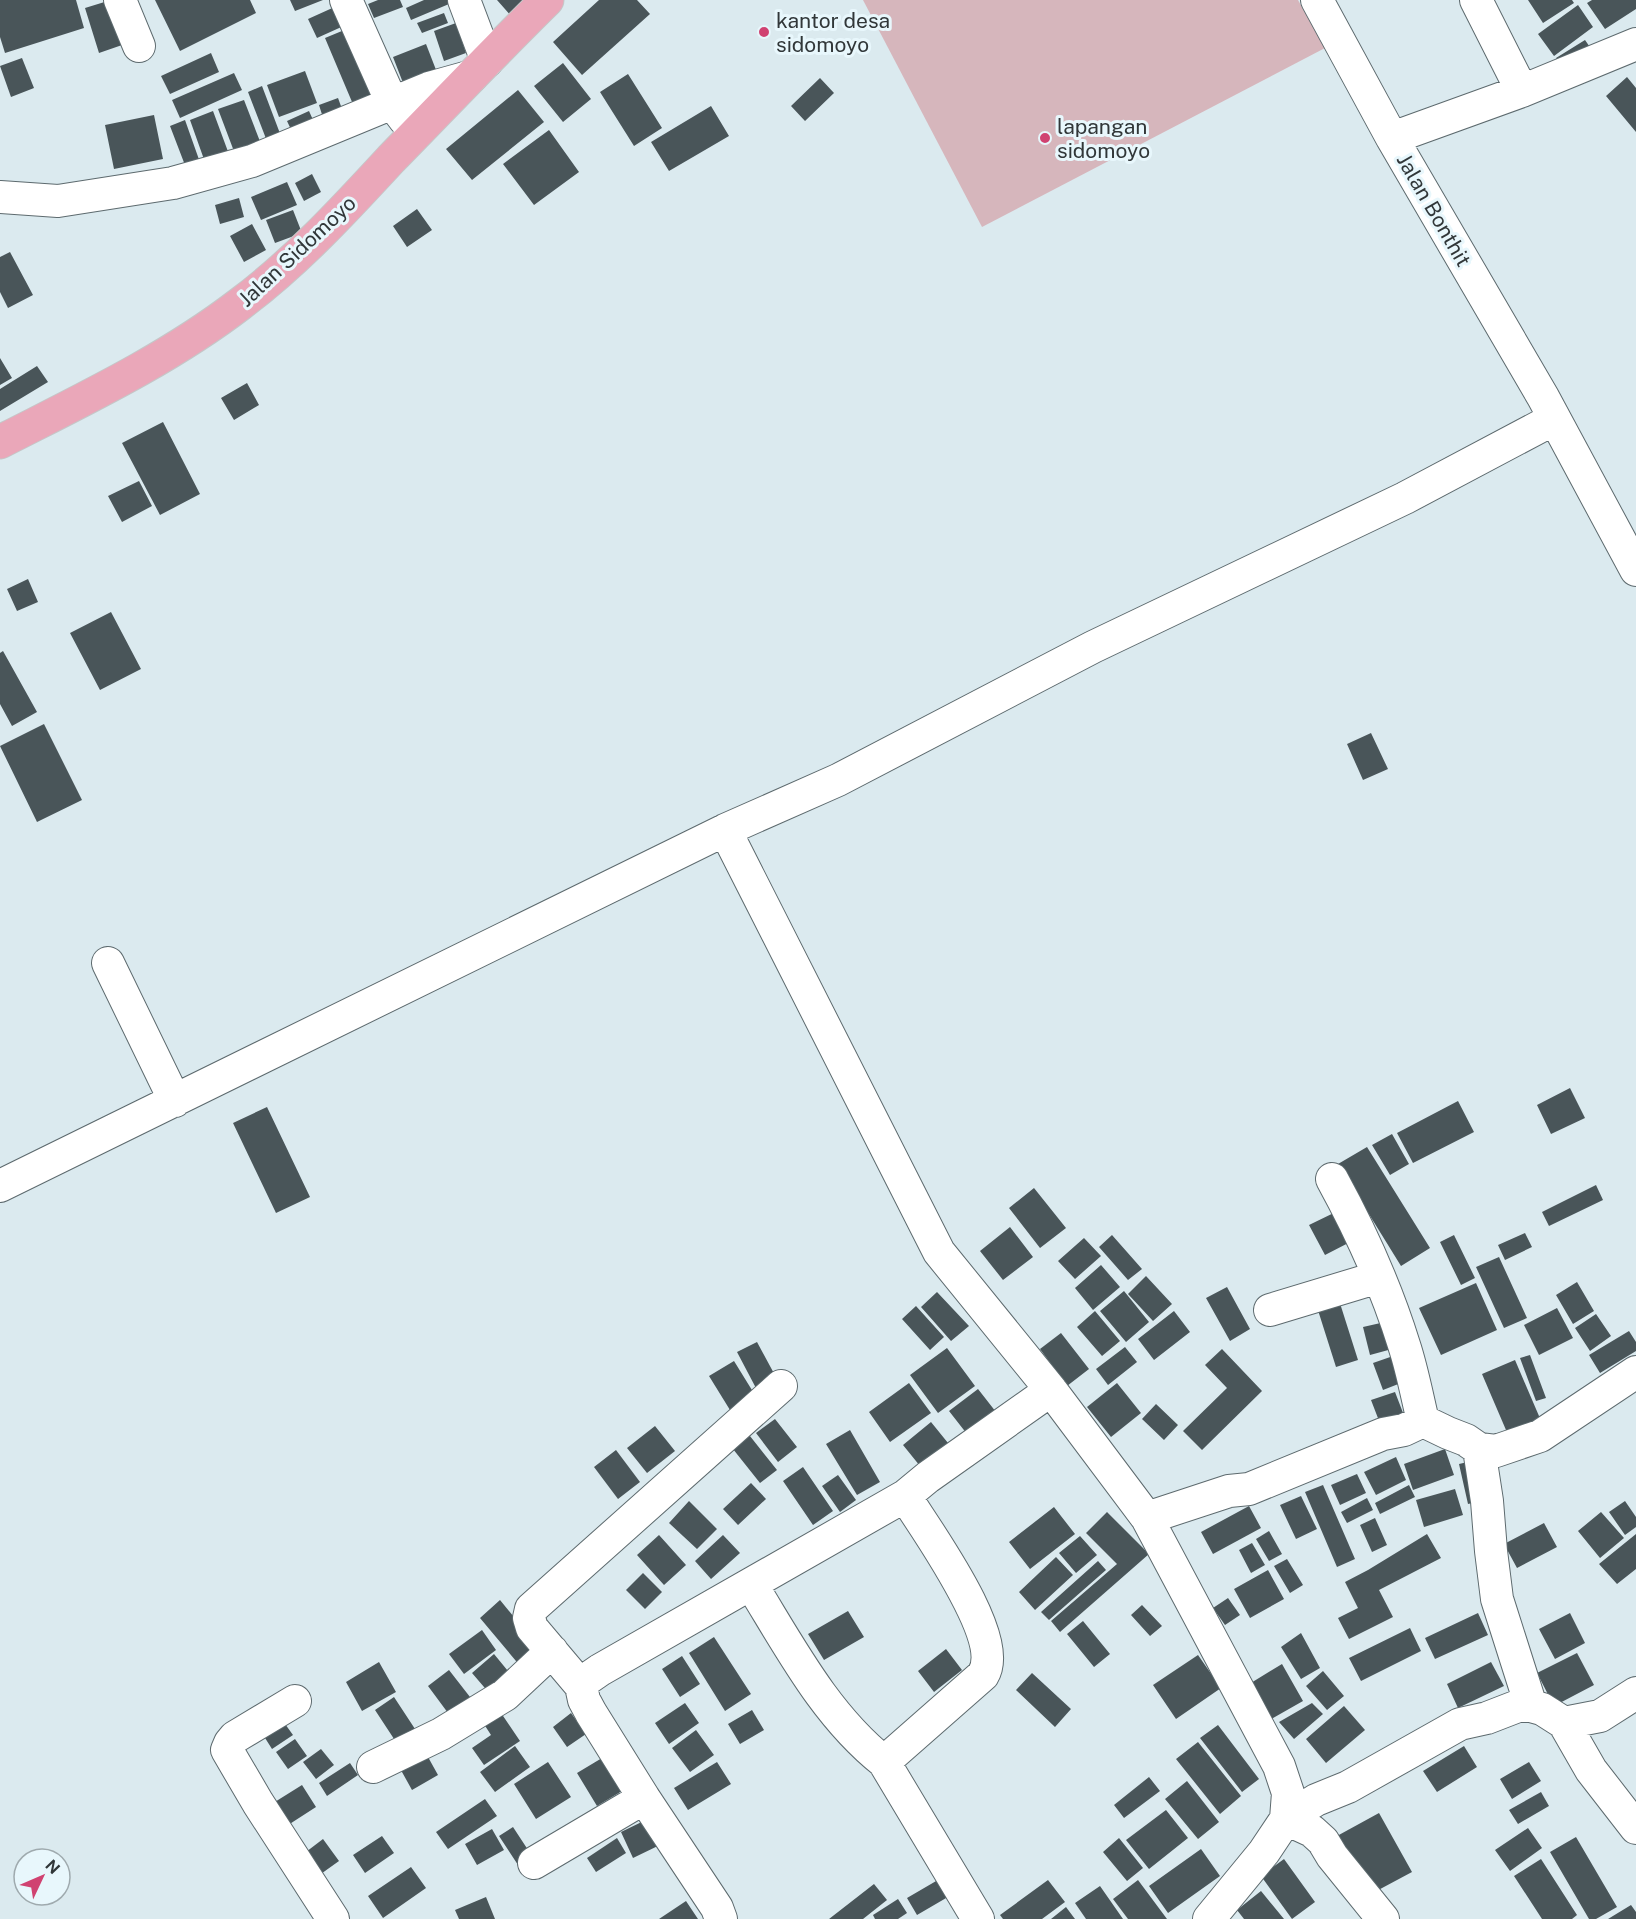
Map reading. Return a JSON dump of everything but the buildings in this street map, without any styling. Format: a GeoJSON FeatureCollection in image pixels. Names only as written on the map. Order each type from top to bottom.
{"type":"FeatureCollection","features":[{"type":"Feature","properties":{"kind":"main road","name":"Jalan Sidomoyo"},"geometry":{"type":"LineString","coordinates":[[0,442],[104,388],[211,326],[243,303],[331,223],[547,0]]}},
{"type":"Feature","properties":{"kind":"street"},"geometry":{"type":"LineString","coordinates":[[120,0],[139,46]]}},
{"type":"Feature","properties":{"kind":"street"},"geometry":{"type":"LineString","coordinates":[[346,0],[392,104],[405,121],[411,139]]}},
{"type":"Feature","properties":{"kind":"street"},"geometry":{"type":"LineString","coordinates":[[0,197],[58,201],[173,183],[252,161],[479,68],[464,0]]}},
{"type":"Feature","properties":{"kind":"street","name":"Jalan Bonthit"},"geometry":{"type":"LineString","coordinates":[[1317,0],[1392,138],[1554,419],[1636,570]]}},
{"type":"Feature","properties":{"kind":"street"},"geometry":{"type":"LineString","coordinates":[[1476,0],[1522,91]]}},
{"type":"Feature","properties":{"kind":"street"},"geometry":{"type":"LineString","coordinates":[[1392,138],[1522,91],[1636,44]]}},
{"type":"Feature","properties":{"kind":"street"},"geometry":{"type":"LineString","coordinates":[[0,1186],[725,830],[838,780],[1093,647],[1405,498],[1554,419]]}},
{"type":"Feature","properties":{"kind":"street"},"geometry":{"type":"LineString","coordinates":[[725,830],[939,1252],[1051,1390],[1147,1518],[1279,1766],[1288,1793],[1286,1819]]}},
{"type":"Feature","properties":{"kind":"street"},"geometry":{"type":"LineString","coordinates":[[108,963],[175,1101]]}},
{"type":"Feature","properties":{"kind":"street"},"geometry":{"type":"LineString","coordinates":[[1332,1179],[1353,1217],[1379,1277],[1404,1346],[1423,1421]]}},
{"type":"Feature","properties":{"kind":"street"},"geometry":{"type":"LineString","coordinates":[[1270,1310],[1379,1277]]}},
{"type":"Feature","properties":{"kind":"street"},"geometry":{"type":"LineString","coordinates":[[1423,1421],[1466,1440],[1479,1449],[1496,1451],[1540,1436],[1636,1372]]}},
{"type":"Feature","properties":{"kind":"street"},"geometry":{"type":"LineString","coordinates":[[722,1919],[591,1713],[584,1700],[581,1686],[532,1628],[529,1618],[531,1609],[781,1386]]}},
{"type":"Feature","properties":{"kind":"street"},"geometry":{"type":"LineString","coordinates":[[581,1686],[600,1670],[905,1496],[928,1477],[1051,1390]]}},
{"type":"Feature","properties":{"kind":"street"},"geometry":{"type":"LineString","coordinates":[[1147,1518],[1229,1491],[1249,1489],[1383,1434],[1404,1430],[1423,1421]]}},
{"type":"Feature","properties":{"kind":"street"},"geometry":{"type":"LineString","coordinates":[[1479,1449],[1497,1599],[1531,1706]]}},
{"type":"Feature","properties":{"kind":"street"},"geometry":{"type":"LineString","coordinates":[[884,1762],[983,1676],[988,1659],[982,1630],[964,1587],[905,1496]]}},
{"type":"Feature","properties":{"kind":"street"},"geometry":{"type":"LineString","coordinates":[[751,1584],[816,1688],[844,1725],[884,1762],[978,1919]]}},
{"type":"Feature","properties":{"kind":"street"},"geometry":{"type":"LineString","coordinates":[[373,1767],[441,1734],[505,1695],[552,1651]]}},
{"type":"Feature","properties":{"kind":"street"},"geometry":{"type":"LineString","coordinates":[[1564,1724],[1600,1716],[1636,1693]]}},
{"type":"Feature","properties":{"kind":"street"},"geometry":{"type":"LineString","coordinates":[[295,1701],[235,1737],[227,1750],[258,1803],[333,1919]]}},
{"type":"Feature","properties":{"kind":"street"},"geometry":{"type":"LineString","coordinates":[[1213,1917],[1264,1852],[1286,1819],[1316,1800],[1348,1787],[1460,1724],[1487,1718],[1518,1706],[1542,1709],[1564,1724],[1591,1770],[1636,1828]]}},
{"type":"Feature","properties":{"kind":"street"},"geometry":{"type":"LineString","coordinates":[[534,1863],[644,1798]]}},
{"type":"Feature","properties":{"kind":"street"},"geometry":{"type":"LineString","coordinates":[[1286,1819],[1311,1831],[1323,1841],[1332,1856],[1383,1919]]}},
{"type":"Feature","properties":{"kind":"shaded area","name":"lapangan sidomoyo"},"geometry":{"type":"Polygon","coordinates":[[[863,0],[1298,0],[1325,48],[982,227],[863,0]]]}},
{"type":"Feature","properties":{"kind":"place","name":"kantor desa sidomoyo"},"geometry":{"type":"Point","coordinates":[764,32]}},
{"type":"Feature","properties":{"kind":"place","name":"lapangan sidomoyo"},"geometry":{"type":"Point","coordinates":[1045,138]}}]}
